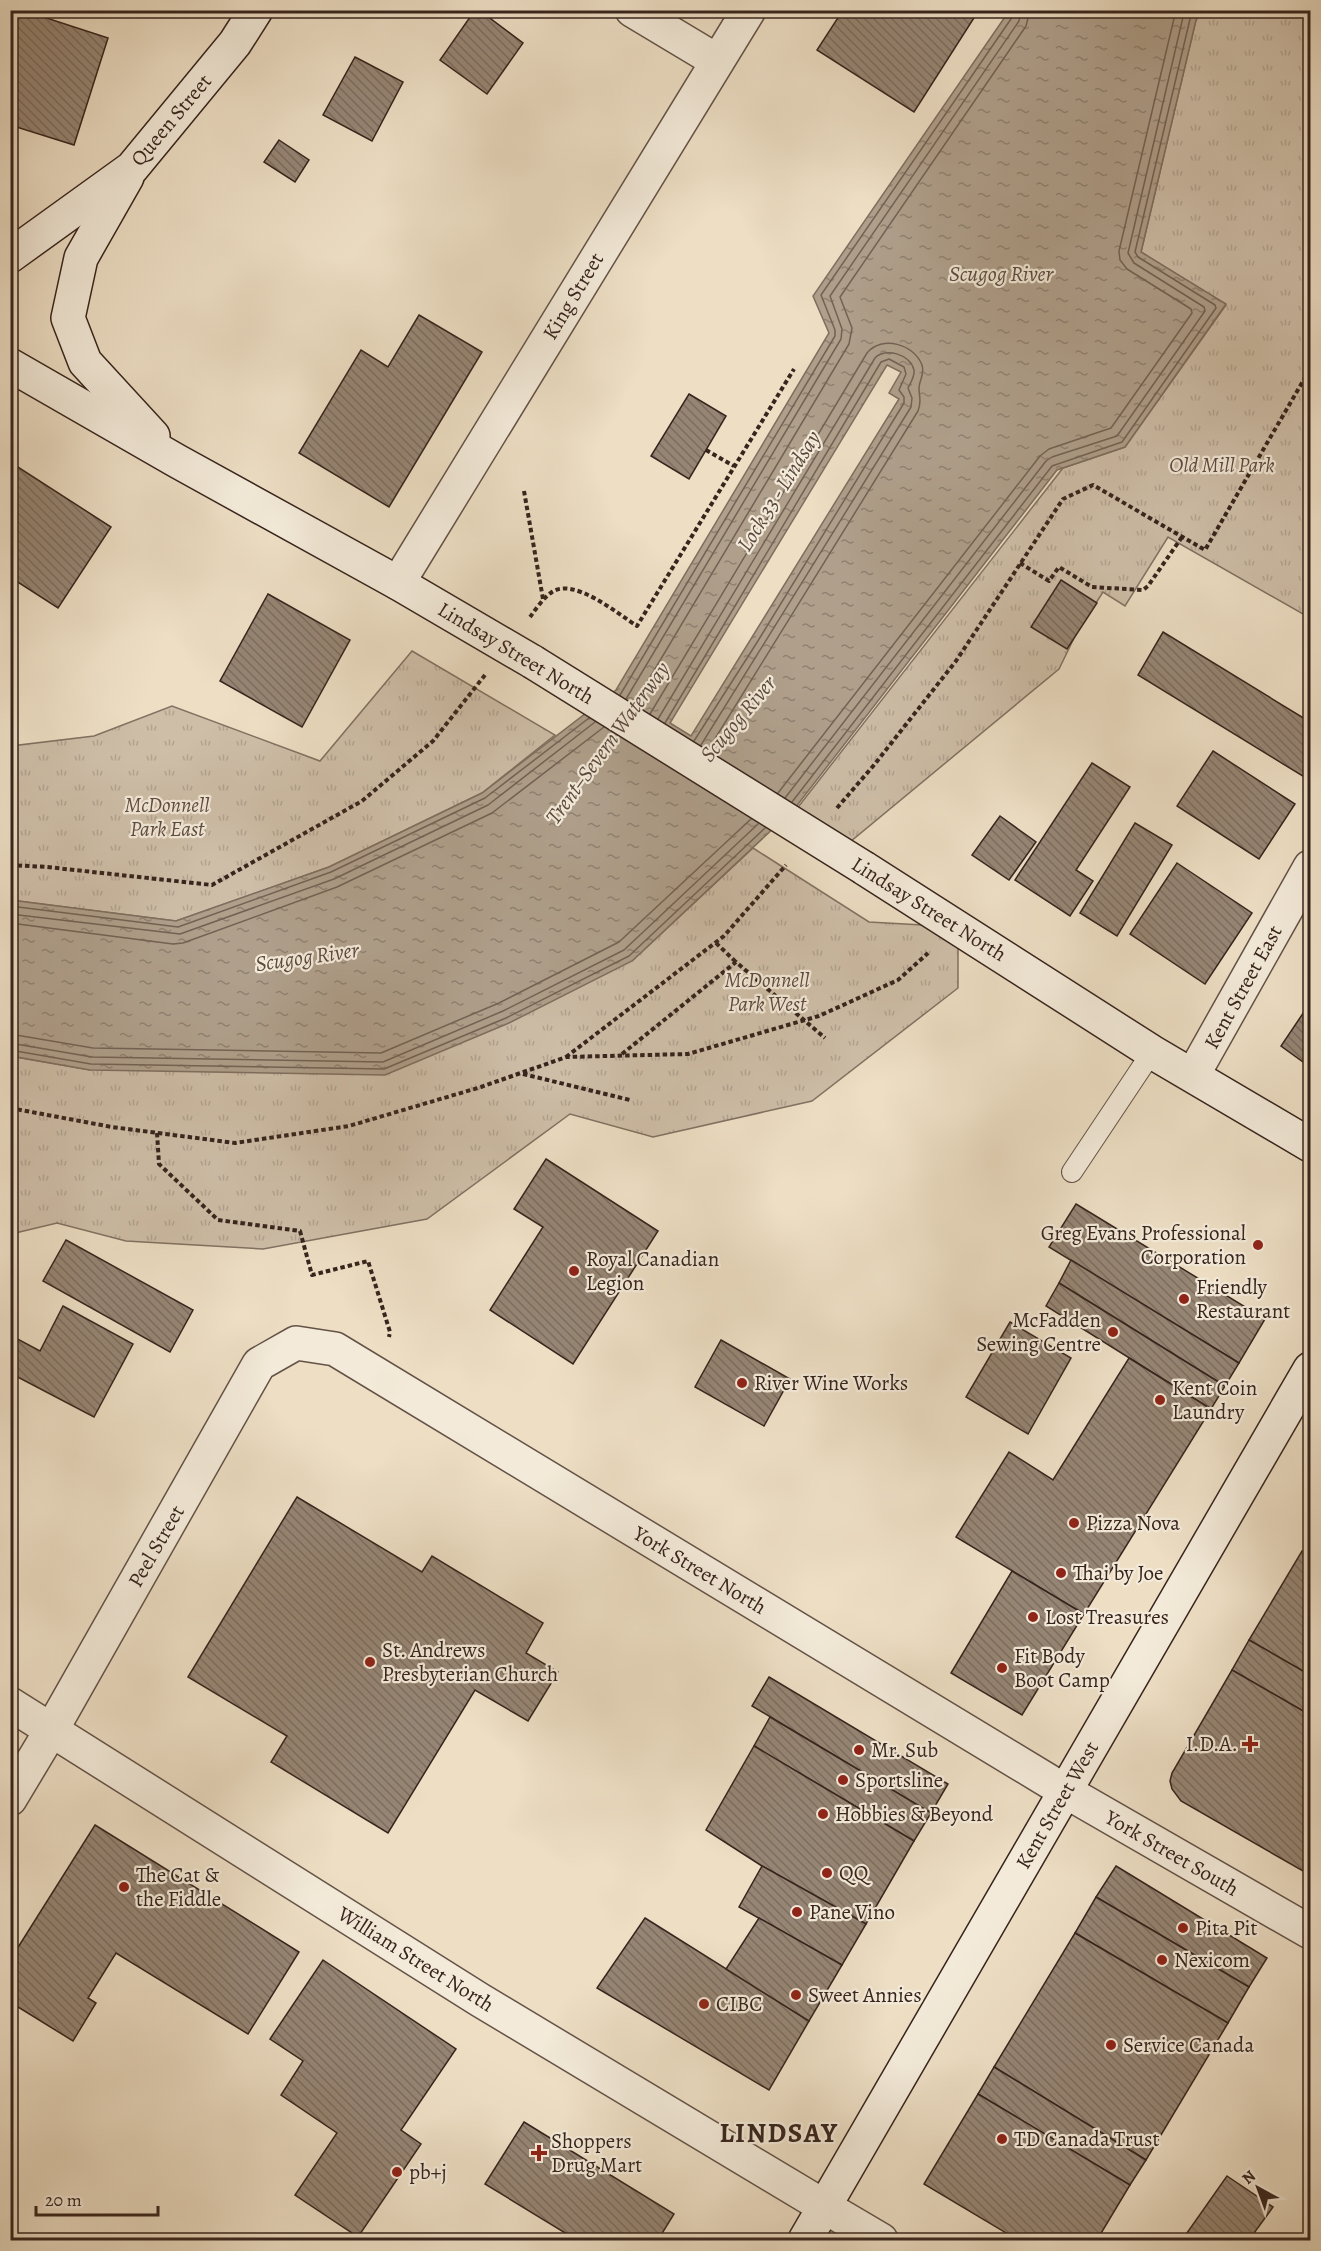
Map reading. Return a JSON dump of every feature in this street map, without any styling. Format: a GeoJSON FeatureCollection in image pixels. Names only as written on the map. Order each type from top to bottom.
{"type":"FeatureCollection","features":[{"type":"Feature","properties":{"kind":"street","name":"Queen Street"},"geometry":{"type":"LineString","coordinates":[[10,256],[132,168],[235,44],[256,10]]}},
{"type":"Feature","properties":{"kind":"street"},"geometry":{"type":"LineString","coordinates":[[632,10],[717,61]]}},
{"type":"Feature","properties":{"kind":"street","name":"King Street"},"geometry":{"type":"LineString","coordinates":[[398,583],[749,10]]}},
{"type":"Feature","properties":{"kind":"street"},"geometry":{"type":"LineString","coordinates":[[132,168],[81,258],[68,318],[85,362],[177,461]]}},
{"type":"Feature","properties":{"kind":"street","name":"Lindsay Street North"},"geometry":{"type":"LineString","coordinates":[[10,365],[177,461],[398,583],[520,655],[958,927],[1152,1052],[1311,1145]]}},
{"type":"Feature","properties":{"kind":"street","name":"Kent Street East"},"geometry":{"type":"LineString","coordinates":[[1193,1075],[1311,867]]}},
{"type":"Feature","properties":{"kind":"street","name":"Peel Street"},"geometry":{"type":"LineString","coordinates":[[10,1799],[259,1364],[296,1343],[335,1349]]}},
{"type":"Feature","properties":{"kind":"street","name":"York Street North"},"geometry":{"type":"LineString","coordinates":[[335,1349],[1065,1791]]}},
{"type":"Feature","properties":{"kind":"street","name":"Kent Street West"},"geometry":{"type":"LineString","coordinates":[[805,2241],[1311,1369]]}},
{"type":"Feature","properties":{"kind":"street","name":"William Street North"},"geometry":{"type":"LineString","coordinates":[[10,1704],[480,2000],[880,2241]]}},
{"type":"Feature","properties":{"kind":"street","name":"York Street South"},"geometry":{"type":"LineString","coordinates":[[1065,1791],[1311,1932]]}},
{"type":"Feature","properties":{"kind":"lane"},"geometry":{"type":"LineString","coordinates":[[1072,1172],[1152,1052]]}},
{"type":"Feature","properties":{"kind":"path"},"geometry":{"type":"LineString","coordinates":[[10,865],[212,885],[362,801],[433,741],[520,655],[543,600],[553,591],[563,587],[586,594],[637,626],[794,369]]}},
{"type":"Feature","properties":{"kind":"path"},"geometry":{"type":"LineString","coordinates":[[829,816],[874,765],[956,661],[1063,499],[1093,485],[1205,550],[1311,369]]}},
{"type":"Feature","properties":{"kind":"path"},"geometry":{"type":"LineString","coordinates":[[706,450],[734,466]]}},
{"type":"Feature","properties":{"kind":"path"},"geometry":{"type":"LineString","coordinates":[[524,491],[543,600]]}},
{"type":"Feature","properties":{"kind":"path"},"geometry":{"type":"LineString","coordinates":[[1020,563],[1049,581],[1059,567],[1092,587],[1143,590],[1183,537]]}},
{"type":"Feature","properties":{"kind":"path"},"geometry":{"type":"LineString","coordinates":[[10,1108],[112,1127],[235,1143],[349,1126],[481,1087],[566,1056],[716,943],[792,859]]}},
{"type":"Feature","properties":{"kind":"path"},"geometry":{"type":"LineString","coordinates":[[566,1056],[688,1054],[819,1016],[898,980],[958,927]]}},
{"type":"Feature","properties":{"kind":"path"},"geometry":{"type":"LineString","coordinates":[[716,943],[825,1038]]}},
{"type":"Feature","properties":{"kind":"path"},"geometry":{"type":"LineString","coordinates":[[621,1054],[736,962]]}},
{"type":"Feature","properties":{"kind":"path"},"geometry":{"type":"LineString","coordinates":[[520,1073],[630,1100]]}},
{"type":"Feature","properties":{"kind":"path"},"geometry":{"type":"LineString","coordinates":[[157,1133],[159,1164],[218,1220],[300,1232],[312,1275],[368,1261],[390,1332],[386,1348],[389,1383]]}},
{"type":"Feature","properties":{"kind":"green space","name":"Old Mill Park"},"geometry":{"type":"Polygon","coordinates":[[[1202,11],[1310,11],[1310,618],[1168,537],[1125,606],[1103,592],[1076,634],[1059,669],[839,851],[788,820],[1063,468],[1125,447],[1226,305],[1141,252],[1196,20],[1202,11]]]}},
{"type":"Feature","properties":{"kind":"green space","name":"McDonnell Park East"},"geometry":{"type":"Polygon","coordinates":[[[412,651],[555,735],[482,793],[329,867],[176,921],[11,900],[11,746],[94,736],[172,706],[320,761],[412,651]]]}},
{"type":"Feature","properties":{"kind":"green space","name":"McDonnell Park West"},"geometry":{"type":"Polygon","coordinates":[[[753,848],[869,922],[958,927],[958,988],[812,1101],[653,1137],[570,1114],[427,1219],[263,1249],[126,1241],[57,1223],[11,1234],[10,1056],[90,1070],[632,961],[753,848]]]}},
{"type":"Feature","properties":{"kind":"water","name":"Scugog River"},"geometry":{"type":"Polygon","coordinates":[[[1009,11],[1202,11],[1196,20],[1141,252],[1226,304],[1125,447],[1057,470],[795,808],[632,961],[509,1023],[385,1075],[90,1070],[11,1056],[10,900],[176,921],[329,867],[482,793],[616,690],[829,333],[813,296],[1009,11]],[[887,365],[670,723],[691,736],[899,399],[889,393],[901,372],[887,365]]]}},
{"type":"Feature","properties":{"kind":"building"},"geometry":{"type":"Polygon","coordinates":[[[10,10],[22,10],[108,38],[74,145],[10,125],[10,10]]]}},
{"type":"Feature","properties":{"kind":"building"},"geometry":{"type":"Polygon","coordinates":[[[475,10],[479,10],[523,43],[487,94],[440,60],[475,10]]]}},
{"type":"Feature","properties":{"kind":"building"},"geometry":{"type":"Polygon","coordinates":[[[843,10],[979,10],[914,112],[817,50],[843,10]]]}},
{"type":"Feature","properties":{"kind":"building"},"geometry":{"type":"Polygon","coordinates":[[[355,57],[403,82],[372,141],[323,115],[355,57]]]}},
{"type":"Feature","properties":{"kind":"building"},"geometry":{"type":"Polygon","coordinates":[[[279,140],[309,160],[295,182],[264,162],[279,140]]]}},
{"type":"Feature","properties":{"kind":"building"},"geometry":{"type":"Polygon","coordinates":[[[419,315],[482,352],[389,507],[299,453],[361,350],[388,367],[419,315]]]}},
{"type":"Feature","properties":{"kind":"building"},"geometry":{"type":"Polygon","coordinates":[[[689,394],[726,416],[689,479],[651,456],[689,394]]]}},
{"type":"Feature","properties":{"kind":"building"},"geometry":{"type":"Polygon","coordinates":[[[10,462],[111,527],[58,608],[10,577],[10,462]]]}},
{"type":"Feature","properties":{"kind":"building"},"geometry":{"type":"Polygon","coordinates":[[[1061,580],[1097,603],[1067,649],[1031,627],[1061,580]]]}},
{"type":"Feature","properties":{"kind":"building"},"geometry":{"type":"Polygon","coordinates":[[[268,594],[350,640],[302,727],[220,681],[268,594]]]}},
{"type":"Feature","properties":{"kind":"building"},"geometry":{"type":"Polygon","coordinates":[[[1163,632],[1310,722],[1310,771],[1306,778],[1138,675],[1163,632]]]}},
{"type":"Feature","properties":{"kind":"building"},"geometry":{"type":"Polygon","coordinates":[[[1213,751],[1295,804],[1259,859],[1177,806],[1213,751]]]}},
{"type":"Feature","properties":{"kind":"building"},"geometry":{"type":"Polygon","coordinates":[[[1092,763],[1130,787],[1076,870],[1093,881],[1070,916],[1015,880],[1092,763]]]}},
{"type":"Feature","properties":{"kind":"building"},"geometry":{"type":"Polygon","coordinates":[[[1000,816],[1036,842],[1009,880],[972,855],[1000,816]]]}},
{"type":"Feature","properties":{"kind":"building"},"geometry":{"type":"Polygon","coordinates":[[[1135,823],[1172,845],[1117,936],[1080,913],[1135,823]]]}},
{"type":"Feature","properties":{"kind":"building"},"geometry":{"type":"Polygon","coordinates":[[[1177,863],[1252,913],[1205,984],[1130,934],[1177,863]]]}},
{"type":"Feature","properties":{"kind":"building"},"geometry":{"type":"Polygon","coordinates":[[[1310,1003],[1310,1067],[1281,1046],[1310,1003]]]}},
{"type":"Feature","properties":{"kind":"building","name":"Royal Canadian Legion"},"geometry":{"type":"Polygon","coordinates":[[[546,1159],[658,1231],[573,1364],[490,1310],[543,1227],[514,1209],[546,1159]]]}},
{"type":"Feature","properties":{"kind":"building","name":"Friendly Restaurant"},"geometry":{"type":"Polygon","coordinates":[[[1076,1204],[1265,1319],[1239,1363],[1049,1247],[1076,1204]]]}},
{"type":"Feature","properties":{"kind":"building"},"geometry":{"type":"Polygon","coordinates":[[[66,1240],[193,1310],[170,1352],[43,1281],[66,1240]]]}},
{"type":"Feature","properties":{"kind":"building"},"geometry":{"type":"Polygon","coordinates":[[[1071,1260],[1239,1363],[1225,1386],[1059,1283],[1071,1260]]]}},
{"type":"Feature","properties":{"kind":"building","name":"McFadden Sewing Centre"},"geometry":{"type":"Polygon","coordinates":[[[1059,1283],[1225,1386],[1211,1409],[1046,1306],[1059,1283]]]}},
{"type":"Feature","properties":{"kind":"building"},"geometry":{"type":"Polygon","coordinates":[[[63,1306],[133,1344],[94,1417],[10,1373],[10,1335],[40,1351],[63,1306]]]}},
{"type":"Feature","properties":{"kind":"building"},"geometry":{"type":"Polygon","coordinates":[[[1010,1322],[1071,1358],[1028,1434],[966,1397],[1010,1322]]]}},
{"type":"Feature","properties":{"kind":"building","name":"River Wine Works"},"geometry":{"type":"Polygon","coordinates":[[[721,1340],[790,1379],[764,1426],[695,1387],[721,1340]]]}},
{"type":"Feature","properties":{"kind":"building"},"geometry":{"type":"Polygon","coordinates":[[[1129,1358],[1211,1409],[1084,1614],[956,1537],[1009,1452],[1053,1480],[1129,1358]]]}},
{"type":"Feature","properties":{"kind":"building","name":"St. Andrews Presbyterian Church"},"geometry":{"type":"Polygon","coordinates":[[[297,1497],[422,1572],[432,1556],[543,1623],[526,1653],[558,1672],[528,1721],[475,1690],[388,1833],[271,1762],[287,1736],[188,1677],[297,1497]]]}},
{"type":"Feature","properties":{"kind":"building"},"geometry":{"type":"Polygon","coordinates":[[[1302,1551],[1310,1556],[1310,1675],[1249,1640],[1302,1551]]]}},
{"type":"Feature","properties":{"kind":"building"},"geometry":{"type":"Polygon","coordinates":[[[1012,1571],[1084,1614],[1022,1715],[951,1673],[1012,1571]]]}},
{"type":"Feature","properties":{"kind":"building"},"geometry":{"type":"Polygon","coordinates":[[[1249,1640],[1310,1675],[1310,1715],[1232,1670],[1249,1640]]]}},
{"type":"Feature","properties":{"kind":"building","name":"I.D.A."},"geometry":{"type":"Polygon","coordinates":[[[1232,1670],[1310,1715],[1310,1875],[1181,1801],[1172,1789],[1170,1781],[1172,1773],[1232,1670]]]}},
{"type":"Feature","properties":{"kind":"building","name":"Mr. Sub"},"geometry":{"type":"Polygon","coordinates":[[[769,1677],[948,1784],[931,1813],[752,1706],[769,1677]]]}},
{"type":"Feature","properties":{"kind":"building","name":"Sportsline"},"geometry":{"type":"Polygon","coordinates":[[[770,1717],[931,1813],[914,1841],[754,1746],[770,1717]]]}},
{"type":"Feature","properties":{"kind":"building"},"geometry":{"type":"Polygon","coordinates":[[[754,1746],[914,1841],[866,1924],[762,1866],[706,1830],[754,1746]]]}},
{"type":"Feature","properties":{"kind":"building"},"geometry":{"type":"Polygon","coordinates":[[[95,1825],[299,1952],[248,2034],[116,1953],[88,1998],[96,2003],[73,2041],[10,2002],[10,1960],[95,1825]]]}},
{"type":"Feature","properties":{"kind":"building","name":"Pane Vino"},"geometry":{"type":"Polygon","coordinates":[[[762,1866],[866,1924],[842,1965],[739,1907],[762,1866]]]}},
{"type":"Feature","properties":{"kind":"building","name":"Pita Pit"},"geometry":{"type":"Polygon","coordinates":[[[1116,1866],[1267,1958],[1249,1987],[1096,1897],[1116,1866]]]}},
{"type":"Feature","properties":{"kind":"building","name":"Nexicom"},"geometry":{"type":"Polygon","coordinates":[[[1096,1897],[1249,1987],[1228,2023],[1075,1933],[1096,1897]]]}},
{"type":"Feature","properties":{"kind":"building","name":"CIBC"},"geometry":{"type":"Polygon","coordinates":[[[645,1918],[809,2021],[769,2090],[597,1988],[645,1918]]]}},
{"type":"Feature","properties":{"kind":"building","name":"Sweet Annies"},"geometry":{"type":"Polygon","coordinates":[[[759,1918],[842,1965],[809,2021],[726,1969],[759,1918]]]}},
{"type":"Feature","properties":{"kind":"building","name":"Service Canada"},"geometry":{"type":"Polygon","coordinates":[[[1075,1933],[1228,2023],[1146,2160],[994,2067],[1075,1933]]]}},
{"type":"Feature","properties":{"kind":"building"},"geometry":{"type":"Polygon","coordinates":[[[323,1960],[456,2049],[401,2130],[421,2144],[358,2237],[295,2195],[337,2133],[281,2095],[303,2061],[270,2039],[323,1960]]]}},
{"type":"Feature","properties":{"kind":"building"},"geometry":{"type":"Polygon","coordinates":[[[994,2067],[1146,2160],[1130,2185],[978,2094],[994,2067]]]}},
{"type":"Feature","properties":{"kind":"building","name":"TD Canada Trust"},"geometry":{"type":"Polygon","coordinates":[[[978,2094],[1130,2185],[1097,2240],[1018,2240],[924,2184],[978,2094]]]}},
{"type":"Feature","properties":{"kind":"building","name":"Shoppers Drug Mart"},"geometry":{"type":"Polygon","coordinates":[[[524,2122],[674,2214],[658,2240],[563,2240],[567,2234],[485,2184],[524,2122]]]}},
{"type":"Feature","properties":{"kind":"building"},"geometry":{"type":"Polygon","coordinates":[[[1227,2176],[1273,2207],[1249,2240],[1182,2240],[1227,2176]]]}},
{"type":"Feature","properties":{"kind":"place","name":"Greg Evans Professional Corporation"},"geometry":{"type":"Point","coordinates":[1258,1245]}},
{"type":"Feature","properties":{"kind":"place","name":"Royal Canadian Legion"},"geometry":{"type":"Point","coordinates":[574,1271]}},
{"type":"Feature","properties":{"kind":"place","name":"Friendly Restaurant"},"geometry":{"type":"Point","coordinates":[1184,1299]}},
{"type":"Feature","properties":{"kind":"place","name":"McFadden Sewing Centre"},"geometry":{"type":"Point","coordinates":[1113,1332]}},
{"type":"Feature","properties":{"kind":"place","name":"River Wine Works"},"geometry":{"type":"Point","coordinates":[742,1383]}},
{"type":"Feature","properties":{"kind":"place","name":"Kent Coin Laundry"},"geometry":{"type":"Point","coordinates":[1160,1400]}},
{"type":"Feature","properties":{"kind":"place","name":"Pizza Nova"},"geometry":{"type":"Point","coordinates":[1074,1523]}},
{"type":"Feature","properties":{"kind":"place","name":"Thai by Joe"},"geometry":{"type":"Point","coordinates":[1061,1573]}},
{"type":"Feature","properties":{"kind":"place","name":"Lost Treasures"},"geometry":{"type":"Point","coordinates":[1033,1617]}},
{"type":"Feature","properties":{"kind":"place","name":"St. Andrews Presbyterian Church"},"geometry":{"type":"Point","coordinates":[370,1662]}},
{"type":"Feature","properties":{"kind":"place","name":"Fit Body Boot Camp"},"geometry":{"type":"Point","coordinates":[1002,1668]}},
{"type":"Feature","properties":{"kind":"place","name":"I.D.A."},"geometry":{"type":"Point","coordinates":[1250,1744]}},
{"type":"Feature","properties":{"kind":"place","name":"Mr. Sub"},"geometry":{"type":"Point","coordinates":[859,1750]}},
{"type":"Feature","properties":{"kind":"place","name":"Sportsline"},"geometry":{"type":"Point","coordinates":[843,1780]}},
{"type":"Feature","properties":{"kind":"place","name":"Hobbies & Beyond"},"geometry":{"type":"Point","coordinates":[823,1814]}},
{"type":"Feature","properties":{"kind":"place","name":"QQ"},"geometry":{"type":"Point","coordinates":[827,1873]}},
{"type":"Feature","properties":{"kind":"place","name":"The Cat & the Fiddle"},"geometry":{"type":"Point","coordinates":[124,1887]}},
{"type":"Feature","properties":{"kind":"place","name":"Pane Vino"},"geometry":{"type":"Point","coordinates":[797,1912]}},
{"type":"Feature","properties":{"kind":"place","name":"Pita Pit"},"geometry":{"type":"Point","coordinates":[1183,1928]}},
{"type":"Feature","properties":{"kind":"place","name":"Nexicom"},"geometry":{"type":"Point","coordinates":[1162,1960]}},
{"type":"Feature","properties":{"kind":"place","name":"Sweet Annies"},"geometry":{"type":"Point","coordinates":[796,1995]}},
{"type":"Feature","properties":{"kind":"place","name":"CIBC"},"geometry":{"type":"Point","coordinates":[704,2004]}},
{"type":"Feature","properties":{"kind":"place","name":"Service Canada"},"geometry":{"type":"Point","coordinates":[1111,2045]}},
{"type":"Feature","properties":{"kind":"place","name":"TD Canada Trust"},"geometry":{"type":"Point","coordinates":[1002,2139]}},
{"type":"Feature","properties":{"kind":"place","name":"Shoppers Drug Mart"},"geometry":{"type":"Point","coordinates":[539,2153]}},
{"type":"Feature","properties":{"kind":"place","name":"pb+j"},"geometry":{"type":"Point","coordinates":[397,2172]}},
{"type":"Feature","properties":{"kind":"district","name":"LINDSAY"},"geometry":{"type":"Point","coordinates":[779,2133]}},
{"type":"Feature","properties":{"kind":"water label","name":"Lock 33 - Lindsay"},"geometry":{"type":"Point","coordinates":[779,491]}},
{"type":"Feature","properties":{"kind":"water label","name":"Trent–Severn Waterway"},"geometry":{"type":"Point","coordinates":[608,743]}}]}
